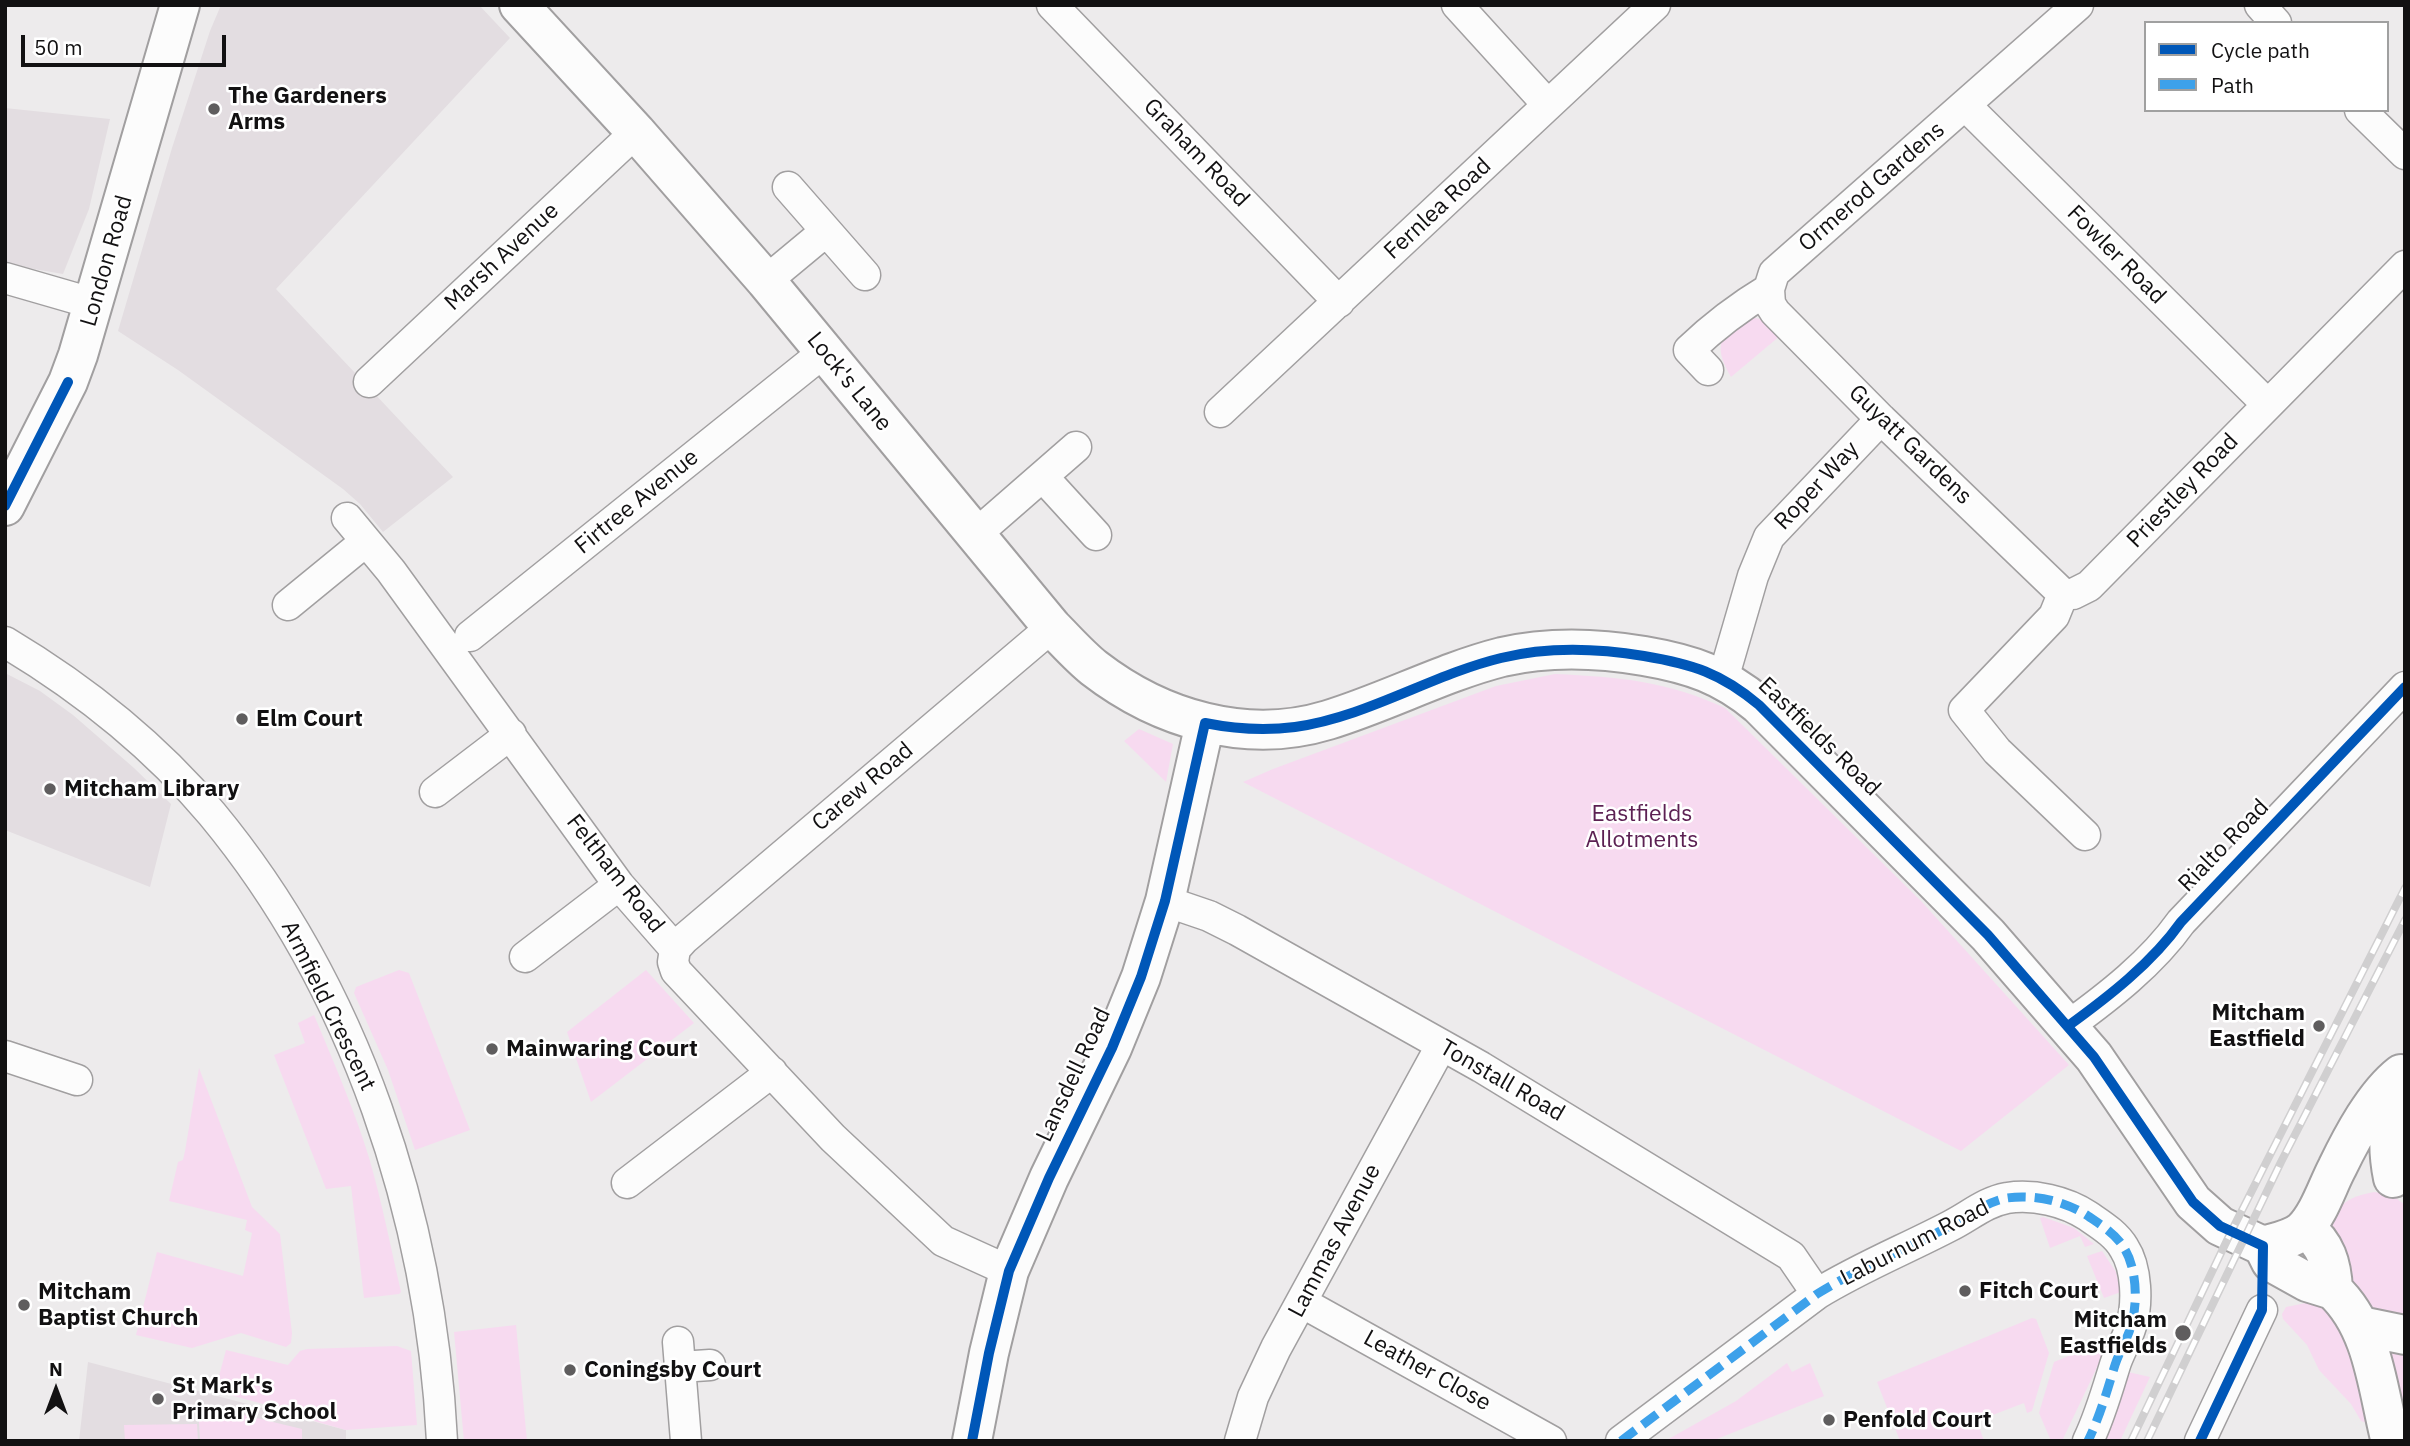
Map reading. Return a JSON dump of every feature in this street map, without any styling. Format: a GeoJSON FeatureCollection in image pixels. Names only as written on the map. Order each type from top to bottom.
{"type":"FeatureCollection","features":[{"type":"Feature","properties":{"kind":"street","name":"London Road"},"geometry":{"type":"LineString","coordinates":[[5,506],[68,382],[95,304],[180,5]]}},
{"type":"Feature","properties":{"kind":"street","name":"Lock's Lane"},"geometry":{"type":"LineString","coordinates":[[519,5],[636,132],[766,281],[1052,627],[1092,667],[1122,687],[1169,712],[1205,723]]}},
{"type":"Feature","properties":{"kind":"street","name":"Graham Road"},"geometry":{"type":"LineString","coordinates":[[1052,5],[1339,302]]}},
{"type":"Feature","properties":{"kind":"street"},"geometry":{"type":"LineString","coordinates":[[1457,5],[1548,104]]}},
{"type":"Feature","properties":{"kind":"street","name":"Fernlea Road"},"geometry":{"type":"LineString","coordinates":[[1220,412],[1655,5]]}},
{"type":"Feature","properties":{"kind":"street","name":"Ormerod Gardens"},"geometry":{"type":"LineString","coordinates":[[1708,370],[1689,350],[1717,323],[1769,289],[1774,273],[2078,5]]}},
{"type":"Feature","properties":{"kind":"street"},"geometry":{"type":"LineString","coordinates":[[2260,5],[2274,21]]}},
{"type":"Feature","properties":{"kind":"street","name":"Fowler Road"},"geometry":{"type":"LineString","coordinates":[[1965,106],[2267,404]]}},
{"type":"Feature","properties":{"kind":"street"},"geometry":{"type":"LineString","coordinates":[[2362,112],[2405,153]]}},
{"type":"Feature","properties":{"kind":"street","name":"Marsh Avenue"},"geometry":{"type":"LineString","coordinates":[[369,382],[636,132]]}},
{"type":"Feature","properties":{"kind":"street"},"geometry":{"type":"LineString","coordinates":[[788,187],[865,275]]}},
{"type":"Feature","properties":{"kind":"street"},"geometry":{"type":"LineString","coordinates":[[766,281],[825,232]]}},
{"type":"Feature","properties":{"kind":"street","name":"Priestley Road"},"geometry":{"type":"LineString","coordinates":[[2063,594],[2073,594],[2089,586],[2405,265]]}},
{"type":"Feature","properties":{"kind":"street"},"geometry":{"type":"LineString","coordinates":[[5,278],[95,304]]}},
{"type":"Feature","properties":{"kind":"street","name":"Guyatt Gardens"},"geometry":{"type":"LineString","coordinates":[[1769,289],[1770,304],[1775,312],[1881,419],[2063,594]]}},
{"type":"Feature","properties":{"kind":"street","name":"Firtree Avenue"},"geometry":{"type":"LineString","coordinates":[[470,636],[824,352]]}},
{"type":"Feature","properties":{"kind":"street","name":"Roper Way"},"geometry":{"type":"LineString","coordinates":[[1723,679],[1753,576],[1769,537],[1881,419]]}},
{"type":"Feature","properties":{"kind":"street"},"geometry":{"type":"LineString","coordinates":[[975,535],[1076,447]]}},
{"type":"Feature","properties":{"kind":"street"},"geometry":{"type":"LineString","coordinates":[[1042,477],[1096,535]]}},
{"type":"Feature","properties":{"kind":"street","name":"Feltham Road"},"geometry":{"type":"LineString","coordinates":[[347,518],[390,571],[620,885],[675,949],[673,962],[676,971],[833,1138],[943,1241],[1009,1270]]}},
{"type":"Feature","properties":{"kind":"street"},"geometry":{"type":"LineString","coordinates":[[288,605],[365,541]]}},
{"type":"Feature","properties":{"kind":"street"},"geometry":{"type":"LineString","coordinates":[[2063,594],[2054,617],[1964,710],[1997,751],[2085,835]]}},
{"type":"Feature","properties":{"kind":"street","name":"Carew Road"},"geometry":{"type":"LineString","coordinates":[[675,949],[842,803],[1052,627]]}},
{"type":"Feature","properties":{"kind":"street","name":"Armfield Crescent"},"geometry":{"type":"LineString","coordinates":[[5,642],[75,686],[138,739],[212,814],[266,887],[310,960],[370,1090],[402,1187],[431,1330],[442,1441]]}},
{"type":"Feature","properties":{"kind":"street","name":"Eastfields Road"},"geometry":{"type":"LineString","coordinates":[[1205,723],[1238,729],[1272,729],[1314,723],[1488,661],[1546,650],[1598,650],[1639,655],[1700,668],[1723,679],[1759,705],[1988,935],[2094,1057],[2193,1202],[2211,1220],[2247,1239],[2271,1262],[2307,1282],[2333,1290]]}},
{"type":"Feature","properties":{"kind":"street","name":"Rialto Road"},"geometry":{"type":"LineString","coordinates":[[2068,1027],[2167,942],[2181,922],[2405,687]]}},
{"type":"Feature","properties":{"kind":"street","name":"Lansdell Road"},"geometry":{"type":"LineString","coordinates":[[972,1441],[1009,1270],[1049,1178],[1112,1048],[1141,977],[1165,901],[1205,723]]}},
{"type":"Feature","properties":{"kind":"street"},"geometry":{"type":"LineString","coordinates":[[435,792],[511,734]]}},
{"type":"Feature","properties":{"kind":"street"},"geometry":{"type":"LineString","coordinates":[[525,957],[620,885]]}},
{"type":"Feature","properties":{"kind":"street","name":"Tonstall Road"},"geometry":{"type":"LineString","coordinates":[[1165,901],[1209,916],[1237,930],[1481,1067],[1791,1256],[1817,1294]]}},
{"type":"Feature","properties":{"kind":"street","name":"Lammas Avenue"},"geometry":{"type":"LineString","coordinates":[[1240,1441],[1254,1397],[1276,1348],[1303,1303],[1441,1046]]}},
{"type":"Feature","properties":{"kind":"street"},"geometry":{"type":"LineString","coordinates":[[5,1056],[77,1080]]}},
{"type":"Feature","properties":{"kind":"street"},"geometry":{"type":"LineString","coordinates":[[2247,1239],[2296,1235],[2305,1228],[2326,1193],[2337,1166],[2385,1086],[2403,1070]]}},
{"type":"Feature","properties":{"kind":"street"},"geometry":{"type":"LineString","coordinates":[[2326,1193],[2350,1183],[2374,1178],[2399,1182],[2388,1152],[2392,1115],[2403,1070]]}},
{"type":"Feature","properties":{"kind":"street"},"geometry":{"type":"LineString","coordinates":[[628,1183],[772,1072]]}},
{"type":"Feature","properties":{"kind":"street","name":"Laburnum Road"},"geometry":{"type":"LineString","coordinates":[[1622,1441],[1817,1294],[1841,1279],[1948,1228],[1992,1202],[2018,1197],[2045,1199],[2083,1213],[2101,1224],[2125,1249],[2131,1267],[2135,1298],[2131,1328],[2088,1441]]}},
{"type":"Feature","properties":{"kind":"street"},"geometry":{"type":"LineString","coordinates":[[2305,1228],[2319,1238],[2332,1269],[2333,1290],[2345,1301],[2361,1326],[2389,1434],[2394,1441]]}},
{"type":"Feature","properties":{"kind":"street","name":"Leather Close"},"geometry":{"type":"LineString","coordinates":[[1303,1303],[1551,1441]]}},
{"type":"Feature","properties":{"kind":"street"},"geometry":{"type":"LineString","coordinates":[[2200,1441],[2262,1310]]}},
{"type":"Feature","properties":{"kind":"street"},"geometry":{"type":"LineString","coordinates":[[2361,1326],[2405,1335]]}},
{"type":"Feature","properties":{"kind":"street"},"geometry":{"type":"LineString","coordinates":[[686,1441],[679,1355],[710,1365]]}},
{"type":"Feature","properties":{"kind":"shaded area"},"geometry":{"type":"Polygon","coordinates":[[[221,5],[479,5],[510,38],[276,289],[453,477],[383,532],[360,504],[343,489],[178,370],[118,331],[172,148],[221,5]]]}},
{"type":"Feature","properties":{"kind":"shaded area"},"geometry":{"type":"Polygon","coordinates":[[[5,108],[110,119],[89,209],[63,274],[5,264],[5,108]]]}},
{"type":"Feature","properties":{"kind":"shaded area"},"geometry":{"type":"Polygon","coordinates":[[[5,673],[40,691],[73,715],[171,804],[150,887],[5,830],[5,673]]]}},
{"type":"Feature","properties":{"kind":"shaded area","name":"St Mark's Primary School"},"geometry":{"type":"Polygon","coordinates":[[[88,1362],[346,1430],[346,1441],[79,1441],[88,1362]]]}},
{"type":"Feature","properties":{"kind":"green space"},"geometry":{"type":"Polygon","coordinates":[[[1752,317],[1767,321],[1781,335],[1731,377],[1721,355],[1722,341],[1733,329],[1752,317]]]}},
{"type":"Feature","properties":{"kind":"green space","name":"Eastfields Allotments"},"geometry":{"type":"Polygon","coordinates":[[[1555,674],[1663,686],[1725,708],[1921,901],[2069,1065],[1961,1151],[1243,782],[1496,686],[1555,674]]]}},
{"type":"Feature","properties":{"kind":"green space"},"geometry":{"type":"Polygon","coordinates":[[[1139,729],[1173,744],[1166,782],[1124,741],[1139,729]]]}},
{"type":"Feature","properties":{"kind":"green space"},"geometry":{"type":"Polygon","coordinates":[[[399,970],[409,973],[470,1130],[415,1150],[388,1070],[354,993],[356,987],[399,970]]]}},
{"type":"Feature","properties":{"kind":"green space"},"geometry":{"type":"Polygon","coordinates":[[[646,970],[694,1023],[591,1102],[567,1032],[646,970]]]}},
{"type":"Feature","properties":{"kind":"green space"},"geometry":{"type":"Polygon","coordinates":[[[314,1015],[351,1105],[370,1161],[401,1292],[399,1294],[364,1298],[351,1186],[326,1189],[274,1055],[305,1043],[298,1023],[314,1015]]]}},
{"type":"Feature","properties":{"kind":"green space"},"geometry":{"type":"Polygon","coordinates":[[[199,1068],[252,1207],[280,1234],[292,1333],[291,1343],[286,1347],[241,1333],[192,1348],[136,1335],[157,1252],[243,1276],[252,1233],[245,1230],[247,1220],[169,1201],[178,1162],[183,1160],[199,1068]]]}},
{"type":"Feature","properties":{"kind":"green space"},"geometry":{"type":"Polygon","coordinates":[[[2374,1192],[2392,1195],[2405,1205],[2405,1327],[2385,1319],[2367,1305],[2346,1270],[2330,1232],[2332,1220],[2346,1202],[2374,1192]]]}},
{"type":"Feature","properties":{"kind":"green space"},"geometry":{"type":"Polygon","coordinates":[[[2040,1218],[2074,1228],[2094,1244],[2085,1247],[2080,1236],[2050,1248],[2040,1218]]]}},
{"type":"Feature","properties":{"kind":"green space"},"geometry":{"type":"Polygon","coordinates":[[[2102,1251],[2116,1272],[2121,1292],[2104,1298],[2087,1256],[2102,1251]]]}},
{"type":"Feature","properties":{"kind":"green space"},"geometry":{"type":"Polygon","coordinates":[[[2306,1303],[2322,1308],[2344,1334],[2352,1352],[2370,1424],[2361,1421],[2351,1404],[2319,1370],[2307,1345],[2283,1319],[2282,1314],[2286,1307],[2306,1303]]]}},
{"type":"Feature","properties":{"kind":"green space"},"geometry":{"type":"Polygon","coordinates":[[[2032,1318],[2036,1319],[2049,1353],[2032,1411],[2027,1413],[2024,1403],[1977,1421],[1984,1441],[1900,1441],[1877,1382],[2032,1318]]]}},
{"type":"Feature","properties":{"kind":"green space"},"geometry":{"type":"Polygon","coordinates":[[[516,1325],[527,1441],[464,1441],[454,1332],[516,1325]]]}},
{"type":"Feature","properties":{"kind":"green space"},"geometry":{"type":"Polygon","coordinates":[[[2107,1340],[2109,1342],[2062,1441],[2051,1441],[2039,1413],[2054,1362],[2107,1340]]]}},
{"type":"Feature","properties":{"kind":"green space"},"geometry":{"type":"Polygon","coordinates":[[[397,1346],[411,1351],[417,1425],[346,1430],[215,1391],[226,1350],[288,1365],[300,1351],[307,1349],[397,1346]]]}},
{"type":"Feature","properties":{"kind":"green space"},"geometry":{"type":"Polygon","coordinates":[[[2382,1346],[2405,1349],[2405,1421],[2382,1346]]]}},
{"type":"Feature","properties":{"kind":"green space"},"geometry":{"type":"Polygon","coordinates":[[[1787,1363],[1792,1372],[1810,1363],[1824,1396],[1712,1441],[1665,1441],[1736,1401],[1787,1363]]]}},
{"type":"Feature","properties":{"kind":"green space"},"geometry":{"type":"Polygon","coordinates":[[[2128,1372],[2150,1377],[2120,1441],[2098,1441],[2128,1372]]]}},
{"type":"Feature","properties":{"kind":"green space"},"geometry":{"type":"Polygon","coordinates":[[[198,1404],[302,1429],[302,1441],[200,1441],[198,1404]]]}},
{"type":"Feature","properties":{"kind":"green space"},"geometry":{"type":"Polygon","coordinates":[[[197,1424],[198,1441],[125,1441],[124,1425],[197,1424]]]}},
{"type":"Feature","properties":{"kind":"railway"},"geometry":{"type":"LineString","coordinates":[[2131,1441],[2231,1232],[2405,888]]}},
{"type":"Feature","properties":{"kind":"railway"},"geometry":{"type":"LineString","coordinates":[[2147,1441],[2281,1162],[2405,920]]}},
{"type":"Feature","properties":{"kind":"marked path"},"geometry":{"type":"LineString","coordinates":[[1621,1441],[1817,1294],[1985,1206],[2017,1197],[2059,1203],[2088,1216],[2117,1238],[2132,1266],[2135,1286],[2133,1317],[2088,1441]]}},
{"type":"Feature","properties":{"kind":"cycle path"},"geometry":{"type":"LineString","coordinates":[[5,506],[68,382]]}},
{"type":"Feature","properties":{"kind":"cycle path"},"geometry":{"type":"LineString","coordinates":[[972,1441],[989,1353],[1009,1271],[1049,1178],[1112,1048],[1141,977],[1165,901],[1205,723],[1261,729],[1322,722],[1475,665],[1519,654],[1572,650],[1626,653],[1691,667],[1732,685],[1759,705],[1988,935],[2094,1057],[2193,1202],[2220,1226],[2263,1246],[2262,1310],[2200,1441]]}},
{"type":"Feature","properties":{"kind":"cycle path"},"geometry":{"type":"LineString","coordinates":[[2068,1026],[2114,991],[2157,951],[2181,922],[2405,687]]}},
{"type":"Feature","properties":{"kind":"place","name":"The Gardeners Arms"},"geometry":{"type":"Point","coordinates":[214,109]}},
{"type":"Feature","properties":{"kind":"place","name":"Elm Court"},"geometry":{"type":"Point","coordinates":[242,719]}},
{"type":"Feature","properties":{"kind":"place","name":"Mitcham Library"},"geometry":{"type":"Point","coordinates":[50,789]}},
{"type":"Feature","properties":{"kind":"place","name":"Mitcham Eastfield"},"geometry":{"type":"Point","coordinates":[2319,1026]}},
{"type":"Feature","properties":{"kind":"place","name":"Mainwaring Court"},"geometry":{"type":"Point","coordinates":[492,1049]}},
{"type":"Feature","properties":{"kind":"place","name":"Fitch Court"},"geometry":{"type":"Point","coordinates":[1965,1291]}},
{"type":"Feature","properties":{"kind":"place","name":"Mitcham Baptist Church"},"geometry":{"type":"Point","coordinates":[24,1305]}},
{"type":"Feature","properties":{"kind":"place","name":"Mitcham Eastfields"},"geometry":{"type":"Point","coordinates":[2183,1333]}},
{"type":"Feature","properties":{"kind":"place","name":"Coningsby Court"},"geometry":{"type":"Point","coordinates":[570,1370]}},
{"type":"Feature","properties":{"kind":"place","name":"St Mark's Primary School"},"geometry":{"type":"Point","coordinates":[158,1399]}},
{"type":"Feature","properties":{"kind":"place","name":"Penfold Court"},"geometry":{"type":"Point","coordinates":[1829,1420]}}]}
